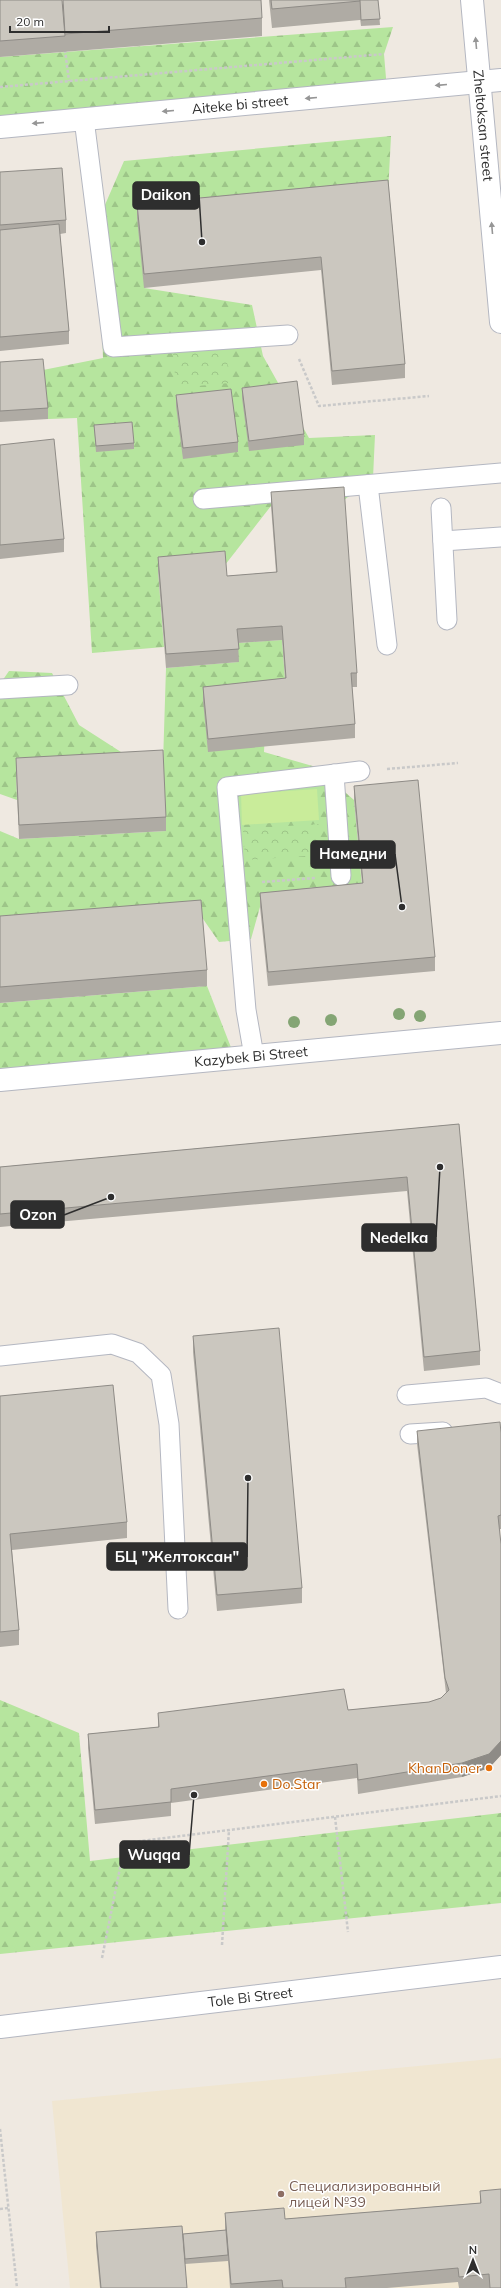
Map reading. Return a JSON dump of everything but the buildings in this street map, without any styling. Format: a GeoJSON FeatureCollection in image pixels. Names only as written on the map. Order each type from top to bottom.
{"type":"FeatureCollection","features":[{"type":"Feature","properties":{"kind":"street","name":"Zheltoksan street"},"geometry":{"type":"LineString","coordinates":[[472,0],[501,322]]}},
{"type":"Feature","properties":{"kind":"street"},"geometry":{"type":"LineString","coordinates":[[479,82],[501,80]]}},
{"type":"Feature","properties":{"kind":"street","name":"Aiteke bi street"},"geometry":{"type":"LineString","coordinates":[[0,127],[479,82]]}},
{"type":"Feature","properties":{"kind":"street","name":"Kazybek Bi Street"},"geometry":{"type":"LineString","coordinates":[[0,1080],[501,1033]]}},
{"type":"Feature","properties":{"kind":"street","name":"Tole Bi Street"},"geometry":{"type":"LineString","coordinates":[[0,2027],[501,1967]]}},
{"type":"Feature","properties":{"kind":"lane"},"geometry":{"type":"LineString","coordinates":[[84,119],[113,347],[288,335]]}},
{"type":"Feature","properties":{"kind":"lane"},"geometry":{"type":"LineString","coordinates":[[204,499],[501,473]]}},
{"type":"Feature","properties":{"kind":"lane"},"geometry":{"type":"LineString","coordinates":[[368,485],[387,645]]}},
{"type":"Feature","properties":{"kind":"lane"},"geometry":{"type":"LineString","coordinates":[[441,508],[448,620]]}},
{"type":"Feature","properties":{"kind":"lane"},"geometry":{"type":"LineString","coordinates":[[443,541],[501,536]]}},
{"type":"Feature","properties":{"kind":"lane"},"geometry":{"type":"LineString","coordinates":[[0,689],[68,685]]}},
{"type":"Feature","properties":{"kind":"lane"},"geometry":{"type":"LineString","coordinates":[[254,1056],[246,1010],[227,787],[360,771]]}},
{"type":"Feature","properties":{"kind":"lane"},"geometry":{"type":"LineString","coordinates":[[334,774],[341,876]]}},
{"type":"Feature","properties":{"kind":"lane"},"geometry":{"type":"LineString","coordinates":[[0,1356],[112,1344],[138,1353],[162,1375],[169,1424],[178,1609]]}},
{"type":"Feature","properties":{"kind":"lane"},"geometry":{"type":"LineString","coordinates":[[407,1395],[486,1388],[501,1394]]}},
{"type":"Feature","properties":{"kind":"lane"},"geometry":{"type":"LineString","coordinates":[[410,1434],[464,1431]]}},
{"type":"Feature","properties":{"kind":"path"},"geometry":{"type":"LineString","coordinates":[[65,44],[69,81]]}},
{"type":"Feature","properties":{"kind":"path"},"geometry":{"type":"LineString","coordinates":[[0,87],[384,54]]}},
{"type":"Feature","properties":{"kind":"path"},"geometry":{"type":"LineString","coordinates":[[288,335],[319,406],[429,396]]}},
{"type":"Feature","properties":{"kind":"path"},"geometry":{"type":"LineString","coordinates":[[360,771],[458,763]]}},
{"type":"Feature","properties":{"kind":"path"},"geometry":{"type":"LineString","coordinates":[[235,884],[341,876]]}},
{"type":"Feature","properties":{"kind":"path"},"geometry":{"type":"LineString","coordinates":[[102,1958],[125,1843],[501,1796]]}},
{"type":"Feature","properties":{"kind":"path"},"geometry":{"type":"LineString","coordinates":[[335,1817],[348,1932]]}},
{"type":"Feature","properties":{"kind":"path"},"geometry":{"type":"LineString","coordinates":[[222,1945],[228,1830]]}},
{"type":"Feature","properties":{"kind":"path"},"geometry":{"type":"LineString","coordinates":[[0,2129],[17,2288]]}},
{"type":"Feature","properties":{"kind":"path"},"geometry":{"type":"LineString","coordinates":[[0,2209],[8,2208]]}},
{"type":"Feature","properties":{"kind":"shaded area","name":"Специализированный лицей №39"},"geometry":{"type":"Polygon","coordinates":[[[501,2058],[501,2288],[70,2288],[52,2101],[501,2058]]]}},
{"type":"Feature","properties":{"kind":"green space"},"geometry":{"type":"Polygon","coordinates":[[[393,27],[384,54],[387,90],[0,127],[0,57],[393,27]]]}},
{"type":"Feature","properties":{"kind":"green space"},"geometry":{"type":"Polygon","coordinates":[[[391,136],[388,194],[144,288],[252,305],[263,356],[309,438],[375,435],[373,478],[344,500],[271,506],[225,565],[158,571],[164,647],[92,653],[77,418],[48,419],[43,370],[103,358],[98,221],[124,161],[391,136]]]}},
{"type":"Feature","properties":{"kind":"green space"},"geometry":{"type":"Polygon","coordinates":[[[226,347],[229,383],[176,388],[173,352],[226,347]]]}},
{"type":"Feature","properties":{"kind":"green space"},"geometry":{"type":"Polygon","coordinates":[[[282,640],[286,692],[266,710],[264,752],[316,767],[354,800],[363,897],[260,907],[251,939],[219,942],[201,916],[0,932],[0,831],[19,839],[166,831],[163,763],[166,668],[238,662],[237,643],[282,640]]]}},
{"type":"Feature","properties":{"kind":"green space"},"geometry":{"type":"Polygon","coordinates":[[[9,671],[52,673],[79,725],[121,752],[16,772],[17,800],[0,794],[0,684],[9,671]]]}},
{"type":"Feature","properties":{"kind":"green space"},"geometry":{"type":"Polygon","coordinates":[[[317,789],[319,820],[242,825],[241,794],[317,789]]]}},
{"type":"Feature","properties":{"kind":"green space"},"geometry":{"type":"Polygon","coordinates":[[[319,824],[321,855],[245,860],[243,829],[319,824]]]}},
{"type":"Feature","properties":{"kind":"green space"},"geometry":{"type":"Polygon","coordinates":[[[207,986],[232,1050],[0,1070],[0,1003],[207,986]]]}},
{"type":"Feature","properties":{"kind":"green space"},"geometry":{"type":"Polygon","coordinates":[[[0,1700],[79,1733],[90,1861],[501,1813],[501,1903],[0,1954],[0,1700]]]}},
{"type":"Feature","properties":{"kind":"place","name":"Daikon"},"geometry":{"type":"Point","coordinates":[202,242]}},
{"type":"Feature","properties":{"kind":"place","name":"Намедни"},"geometry":{"type":"Point","coordinates":[402,907]}},
{"type":"Feature","properties":{"kind":"place","name":"Nedelka"},"geometry":{"type":"Point","coordinates":[440,1167]}},
{"type":"Feature","properties":{"kind":"place","name":"Ozon"},"geometry":{"type":"Point","coordinates":[111,1197]}},
{"type":"Feature","properties":{"kind":"place","name":"БЦ \"Желтоксан\""},"geometry":{"type":"Point","coordinates":[248,1478]}},
{"type":"Feature","properties":{"kind":"place","name":"KhanDoner"},"geometry":{"type":"Point","coordinates":[489,1768]}},
{"type":"Feature","properties":{"kind":"place","name":"Do.Star"},"geometry":{"type":"Point","coordinates":[264,1784]}},
{"type":"Feature","properties":{"kind":"place","name":"Wuqqa"},"geometry":{"type":"Point","coordinates":[194,1795]}},
{"type":"Feature","properties":{"kind":"place","name":"Специализированный лицей №39"},"geometry":{"type":"Point","coordinates":[281,2194]}}]}
